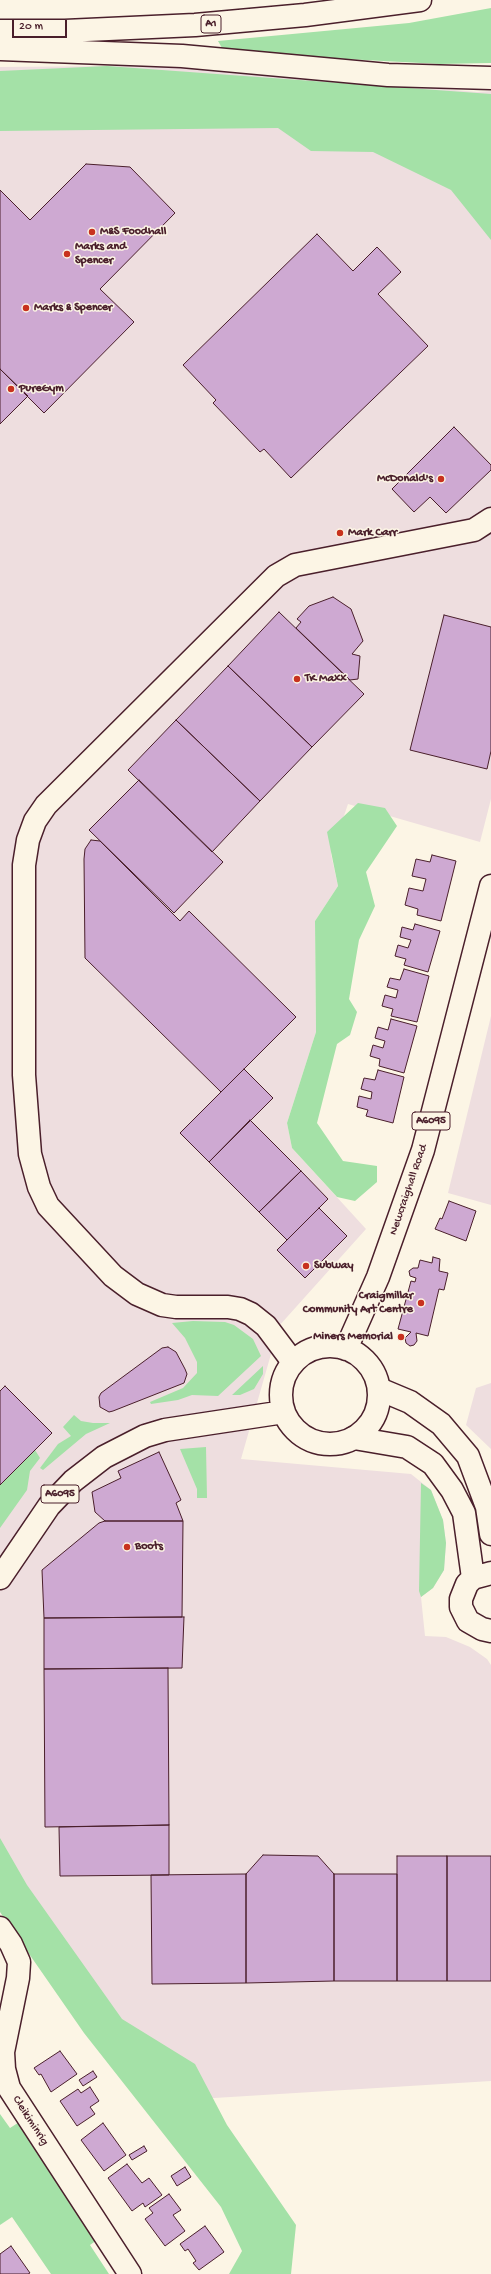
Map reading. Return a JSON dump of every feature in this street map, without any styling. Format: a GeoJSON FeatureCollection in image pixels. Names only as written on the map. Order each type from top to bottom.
{"type":"FeatureCollection","features":[{"type":"Feature","properties":{"kind":"street","name":"A1"},"geometry":{"type":"LineString","coordinates":[[0,31],[66,31],[202,24],[305,15],[420,0]]}},
{"type":"Feature","properties":{"kind":"street"},"geometry":{"type":"LineString","coordinates":[[0,49],[182,56],[388,75],[491,78]]}},
{"type":"Feature","properties":{"kind":"street"},"geometry":{"type":"LineString","coordinates":[[293,1362],[266,1326],[251,1314],[240,1309],[228,1307],[176,1307],[162,1305],[136,1294],[113,1276],[48,1206],[39,1188],[30,1154],[24,1075],[24,865],[28,840],[35,821],[46,805],[276,576],[295,565],[485,528]]}},
{"type":"Feature","properties":{"kind":"street","name":"Newcraighall Road"},"geometry":{"type":"LineString","coordinates":[[346,1349],[378,1277],[423,1150],[491,886]]}},
{"type":"Feature","properties":{"kind":"street"},"geometry":{"type":"LineString","coordinates":[[326,1346],[346,1349],[354,1352],[368,1364],[377,1380],[379,1389],[378,1403],[372,1420],[361,1433],[354,1438],[332,1444],[318,1442],[302,1435],[293,1427],[284,1412],[281,1396],[284,1379],[293,1362],[313,1349],[326,1346]]}},
{"type":"Feature","properties":{"kind":"street"},"geometry":{"type":"LineString","coordinates":[[379,1389],[410,1402],[441,1424],[468,1456],[487,1507],[491,1534]]}},
{"type":"Feature","properties":{"kind":"street","name":"A6095"},"geometry":{"type":"LineString","coordinates":[[0,1578],[49,1506],[73,1481],[104,1457],[145,1436],[165,1430],[284,1412]]}},
{"type":"Feature","properties":{"kind":"street"},"geometry":{"type":"LineString","coordinates":[[354,1438],[407,1447],[433,1464],[452,1490],[464,1514],[482,1576],[463,1591],[461,1607],[468,1621],[474,1626],[491,1630]]}},
{"type":"Feature","properties":{"kind":"street","name":"Cleikiminrig"},"geometry":{"type":"LineString","coordinates":[[0,1928],[12,1944],[19,1962],[18,1978],[3,2052],[4,2069],[9,2088],[130,2274]]}},
{"type":"Feature","properties":{"kind":"shaded area"},"geometry":{"type":"Polygon","coordinates":[[[0,67],[194,67],[477,92],[491,91],[491,799],[480,842],[348,804],[331,854],[338,886],[315,921],[316,1032],[287,1123],[292,1148],[366,1229],[279,1326],[241,1459],[411,1474],[431,1490],[443,1520],[446,1543],[444,1570],[433,1588],[421,1597],[425,1636],[446,1637],[470,1647],[487,1659],[491,1665],[491,2081],[198,2099],[137,2045],[0,1848],[0,67]]]}},
{"type":"Feature","properties":{"kind":"shaded area"},"geometry":{"type":"Polygon","coordinates":[[[491,1016],[491,1205],[448,1193],[491,1016]]]}},
{"type":"Feature","properties":{"kind":"shaded area"},"geometry":{"type":"Polygon","coordinates":[[[491,1383],[491,1449],[466,1425],[476,1388],[491,1383]]]}},
{"type":"Feature","properties":{"kind":"green space"},"geometry":{"type":"Polygon","coordinates":[[[491,8],[491,63],[440,64],[327,58],[222,48],[218,41],[409,23],[491,8]]]}},
{"type":"Feature","properties":{"kind":"green space"},"geometry":{"type":"Polygon","coordinates":[[[107,66],[491,94],[491,240],[451,190],[373,152],[311,151],[278,128],[0,131],[0,71],[107,66]]]}},
{"type":"Feature","properties":{"kind":"green space"},"geometry":{"type":"Polygon","coordinates":[[[358,803],[385,808],[397,826],[366,872],[375,906],[359,940],[349,999],[357,1012],[350,1035],[337,1044],[317,1123],[343,1161],[377,1166],[377,1182],[355,1201],[337,1197],[292,1148],[287,1123],[316,1032],[315,921],[338,886],[327,832],[358,803]]]}},
{"type":"Feature","properties":{"kind":"green space"},"geometry":{"type":"Polygon","coordinates":[[[193,1321],[225,1322],[234,1325],[253,1339],[261,1356],[218,1396],[192,1395],[178,1400],[151,1404],[150,1402],[183,1388],[197,1373],[197,1362],[185,1338],[172,1323],[193,1321]]]}},
{"type":"Feature","properties":{"kind":"green space"},"geometry":{"type":"Polygon","coordinates":[[[263,1366],[263,1374],[254,1389],[240,1395],[232,1395],[263,1366]]]}},
{"type":"Feature","properties":{"kind":"green space"},"geometry":{"type":"Polygon","coordinates":[[[74,1415],[81,1421],[110,1423],[86,1434],[43,1470],[40,1468],[58,1444],[71,1436],[63,1427],[74,1415]]]}},
{"type":"Feature","properties":{"kind":"green space"},"geometry":{"type":"Polygon","coordinates":[[[206,1447],[207,1498],[197,1498],[197,1489],[180,1449],[206,1447]]]}},
{"type":"Feature","properties":{"kind":"green space"},"geometry":{"type":"Polygon","coordinates":[[[35,1450],[40,1458],[30,1471],[27,1490],[0,1528],[0,1485],[35,1450]]]}},
{"type":"Feature","properties":{"kind":"green space"},"geometry":{"type":"Polygon","coordinates":[[[421,1483],[431,1490],[443,1520],[446,1543],[444,1570],[433,1588],[421,1597],[419,1591],[421,1483]]]}},
{"type":"Feature","properties":{"kind":"green space"},"geometry":{"type":"Polygon","coordinates":[[[0,1838],[27,1885],[122,2019],[195,2064],[227,2125],[296,2225],[291,2274],[229,2274],[242,2251],[221,2207],[84,2033],[0,1912],[0,1838]]]}},
{"type":"Feature","properties":{"kind":"green space"},"geometry":{"type":"Polygon","coordinates":[[[0,2114],[10,2128],[24,2119],[101,2237],[90,2245],[109,2274],[51,2274],[12,2217],[0,2225],[0,2114]]]}},
{"type":"Feature","properties":{"kind":"building","name":"Marks and Spencer"},"geometry":{"type":"Polygon","coordinates":[[[86,164],[130,167],[175,213],[100,289],[134,322],[44,413],[0,369],[0,190],[30,220],[86,164]]]}},
{"type":"Feature","properties":{"kind":"building"},"geometry":{"type":"Polygon","coordinates":[[[317,234],[353,271],[377,247],[401,272],[378,294],[428,346],[291,478],[264,449],[260,452],[213,403],[216,400],[183,365],[317,234]]]}},
{"type":"Feature","properties":{"kind":"building"},"geometry":{"type":"Polygon","coordinates":[[[0,369],[28,396],[0,424],[0,369]]]}},
{"type":"Feature","properties":{"kind":"building","name":"McDonald's"},"geometry":{"type":"Polygon","coordinates":[[[454,427],[491,465],[491,470],[446,513],[430,497],[414,512],[392,489],[454,427]]]}},
{"type":"Feature","properties":{"kind":"building"},"geometry":{"type":"Polygon","coordinates":[[[333,597],[351,609],[363,641],[352,654],[360,656],[358,679],[350,680],[296,628],[301,622],[297,619],[309,606],[333,597]]]}},
{"type":"Feature","properties":{"kind":"building"},"geometry":{"type":"Polygon","coordinates":[[[279,612],[364,694],[312,747],[228,666],[279,612]]]}},
{"type":"Feature","properties":{"kind":"building"},"geometry":{"type":"Polygon","coordinates":[[[444,615],[491,627],[491,751],[487,769],[410,750],[444,615]]]}},
{"type":"Feature","properties":{"kind":"building"},"geometry":{"type":"Polygon","coordinates":[[[228,666],[312,747],[260,801],[176,720],[228,666]]]}},
{"type":"Feature","properties":{"kind":"building"},"geometry":{"type":"Polygon","coordinates":[[[176,720],[260,801],[212,852],[128,770],[176,720]]]}},
{"type":"Feature","properties":{"kind":"building"},"geometry":{"type":"Polygon","coordinates":[[[139,780],[223,862],[174,913],[89,830],[139,780]]]}},
{"type":"Feature","properties":{"kind":"building"},"geometry":{"type":"Polygon","coordinates":[[[91,840],[100,841],[180,921],[189,911],[296,1017],[221,1092],[85,958],[84,859],[85,849],[91,840]]]}},
{"type":"Feature","properties":{"kind":"building"},"geometry":{"type":"Polygon","coordinates":[[[432,855],[456,861],[441,921],[417,915],[418,909],[405,905],[409,888],[423,891],[426,879],[412,876],[416,859],[430,862],[432,855]]]}},
{"type":"Feature","properties":{"kind":"building"},"geometry":{"type":"Polygon","coordinates":[[[415,924],[440,931],[428,972],[404,965],[406,959],[395,956],[398,945],[408,948],[411,940],[400,937],[402,927],[413,930],[415,924]]]}},
{"type":"Feature","properties":{"kind":"building"},"geometry":{"type":"Polygon","coordinates":[[[404,969],[429,976],[417,1022],[391,1016],[393,1009],[382,1006],[385,995],[396,998],[398,990],[387,987],[390,978],[400,980],[404,969]]]}},
{"type":"Feature","properties":{"kind":"building"},"geometry":{"type":"Polygon","coordinates":[[[391,1019],[417,1026],[404,1073],[379,1066],[380,1059],[370,1056],[373,1045],[383,1048],[385,1041],[375,1038],[378,1027],[388,1030],[391,1019]]]}},
{"type":"Feature","properties":{"kind":"building"},"geometry":{"type":"Polygon","coordinates":[[[244,1069],[273,1098],[209,1162],[180,1133],[244,1069]]]}},
{"type":"Feature","properties":{"kind":"building"},"geometry":{"type":"Polygon","coordinates":[[[378,1070],[404,1077],[393,1123],[366,1116],[368,1110],[357,1107],[359,1096],[371,1099],[372,1092],[361,1089],[364,1078],[375,1080],[378,1070]]]}},
{"type":"Feature","properties":{"kind":"building"},"geometry":{"type":"Polygon","coordinates":[[[250,1120],[301,1171],[259,1212],[209,1162],[250,1120]]]}},
{"type":"Feature","properties":{"kind":"building"},"geometry":{"type":"Polygon","coordinates":[[[301,1171],[328,1199],[287,1240],[259,1212],[301,1171]]]}},
{"type":"Feature","properties":{"kind":"building"},"geometry":{"type":"Polygon","coordinates":[[[449,1201],[476,1211],[466,1241],[435,1229],[440,1218],[442,1219],[449,1201]]]}},
{"type":"Feature","properties":{"kind":"building"},"geometry":{"type":"Polygon","coordinates":[[[319,1208],[347,1236],[305,1278],[277,1250],[319,1208]]]}},
{"type":"Feature","properties":{"kind":"building","name":"Craigmillar Community Art Centre"},"geometry":{"type":"Polygon","coordinates":[[[433,1257],[440,1259],[439,1271],[448,1273],[444,1290],[439,1289],[428,1336],[416,1333],[417,1341],[414,1345],[410,1346],[406,1343],[405,1338],[411,1332],[398,1329],[411,1281],[415,1282],[416,1278],[410,1276],[409,1271],[413,1268],[418,1268],[420,1260],[432,1263],[433,1257]]]}},
{"type":"Feature","properties":{"kind":"building"},"geometry":{"type":"Polygon","coordinates":[[[168,1347],[176,1352],[185,1369],[187,1374],[184,1383],[113,1411],[109,1412],[100,1407],[99,1397],[101,1393],[162,1348],[168,1347]]]}},
{"type":"Feature","properties":{"kind":"building"},"geometry":{"type":"Polygon","coordinates":[[[5,1386],[52,1433],[0,1485],[0,1391],[5,1386]]]}},
{"type":"Feature","properties":{"kind":"building"},"geometry":{"type":"Polygon","coordinates":[[[159,1452],[181,1500],[176,1503],[183,1521],[105,1521],[95,1512],[92,1492],[121,1478],[118,1471],[159,1452]]]}},
{"type":"Feature","properties":{"kind":"building","name":"Boots"},"geometry":{"type":"Polygon","coordinates":[[[105,1521],[183,1521],[182,1617],[44,1618],[42,1570],[99,1523],[105,1521]]]}},
{"type":"Feature","properties":{"kind":"building"},"geometry":{"type":"Polygon","coordinates":[[[184,1617],[182,1668],[44,1669],[44,1618],[184,1617]]]}},
{"type":"Feature","properties":{"kind":"building"},"geometry":{"type":"Polygon","coordinates":[[[168,1668],[169,1825],[45,1827],[44,1669],[168,1668]]]}},
{"type":"Feature","properties":{"kind":"building"},"geometry":{"type":"Polygon","coordinates":[[[169,1825],[169,1875],[60,1876],[59,1827],[169,1825]]]}},
{"type":"Feature","properties":{"kind":"building"},"geometry":{"type":"Polygon","coordinates":[[[263,1855],[318,1856],[334,1874],[334,1981],[246,1983],[246,1874],[263,1855]]]}},
{"type":"Feature","properties":{"kind":"building"},"geometry":{"type":"Polygon","coordinates":[[[397,1856],[447,1856],[447,1981],[397,1981],[397,1856]]]}},
{"type":"Feature","properties":{"kind":"building"},"geometry":{"type":"Polygon","coordinates":[[[447,1856],[491,1856],[491,1981],[447,1981],[447,1856]]]}},
{"type":"Feature","properties":{"kind":"building"},"geometry":{"type":"Polygon","coordinates":[[[246,1874],[246,1983],[152,1984],[151,1875],[246,1874]]]}},
{"type":"Feature","properties":{"kind":"building"},"geometry":{"type":"Polygon","coordinates":[[[334,1874],[397,1874],[397,1981],[334,1981],[334,1874]]]}},
{"type":"Feature","properties":{"kind":"building"},"geometry":{"type":"Polygon","coordinates":[[[60,2051],[77,2074],[51,2092],[41,2074],[39,2075],[34,2068],[60,2051]]]}},
{"type":"Feature","properties":{"kind":"building"},"geometry":{"type":"Polygon","coordinates":[[[93,2071],[97,2077],[83,2086],[79,2080],[93,2071]]]}},
{"type":"Feature","properties":{"kind":"building"},"geometry":{"type":"Polygon","coordinates":[[[90,2087],[99,2101],[90,2107],[95,2114],[77,2126],[60,2101],[78,2089],[81,2093],[90,2087]]]}},
{"type":"Feature","properties":{"kind":"building"},"geometry":{"type":"Polygon","coordinates":[[[103,2123],[126,2155],[104,2171],[81,2140],[103,2123]]]}},
{"type":"Feature","properties":{"kind":"building"},"geometry":{"type":"Polygon","coordinates":[[[144,2146],[147,2151],[132,2160],[129,2155],[144,2146]]]}},
{"type":"Feature","properties":{"kind":"building"},"geometry":{"type":"Polygon","coordinates":[[[127,2164],[142,2183],[149,2178],[162,2195],[145,2207],[143,2203],[132,2211],[108,2178],[127,2164]]]}},
{"type":"Feature","properties":{"kind":"building"},"geometry":{"type":"Polygon","coordinates":[[[185,2167],[191,2177],[177,2186],[171,2176],[185,2167]]]}},
{"type":"Feature","properties":{"kind":"building"},"geometry":{"type":"Polygon","coordinates":[[[169,2194],[181,2210],[173,2215],[185,2231],[165,2246],[145,2219],[153,2213],[149,2208],[169,2194]]]}},
{"type":"Feature","properties":{"kind":"building"},"geometry":{"type":"Polygon","coordinates":[[[205,2226],[224,2252],[199,2270],[193,2263],[196,2261],[188,2249],[185,2251],[180,2244],[205,2226]]]}},
{"type":"Feature","properties":{"kind":"building"},"geometry":{"type":"Polygon","coordinates":[[[11,2246],[30,2273],[0,2274],[0,2254],[11,2246]]]}},
{"type":"Feature","properties":{"kind":"place","name":"M&S Foodhall"},"geometry":{"type":"Point","coordinates":[92,232]}},
{"type":"Feature","properties":{"kind":"place","name":"Marks and Spencer"},"geometry":{"type":"Point","coordinates":[67,254]}},
{"type":"Feature","properties":{"kind":"place","name":"Marks & Spencer"},"geometry":{"type":"Point","coordinates":[26,308]}},
{"type":"Feature","properties":{"kind":"place","name":"PureGym"},"geometry":{"type":"Point","coordinates":[11,389]}},
{"type":"Feature","properties":{"kind":"place","name":"McDonald's"},"geometry":{"type":"Point","coordinates":[441,479]}},
{"type":"Feature","properties":{"kind":"place","name":"Mark Carr"},"geometry":{"type":"Point","coordinates":[340,533]}},
{"type":"Feature","properties":{"kind":"place","name":"TK Maxx"},"geometry":{"type":"Point","coordinates":[297,679]}},
{"type":"Feature","properties":{"kind":"place","name":"Subway"},"geometry":{"type":"Point","coordinates":[306,1266]}},
{"type":"Feature","properties":{"kind":"place","name":"Craigmillar Community Art Centre"},"geometry":{"type":"Point","coordinates":[421,1303]}},
{"type":"Feature","properties":{"kind":"place","name":"Miners Memorial"},"geometry":{"type":"Point","coordinates":[401,1337]}},
{"type":"Feature","properties":{"kind":"place","name":"Boots"},"geometry":{"type":"Point","coordinates":[127,1547]}}]}
